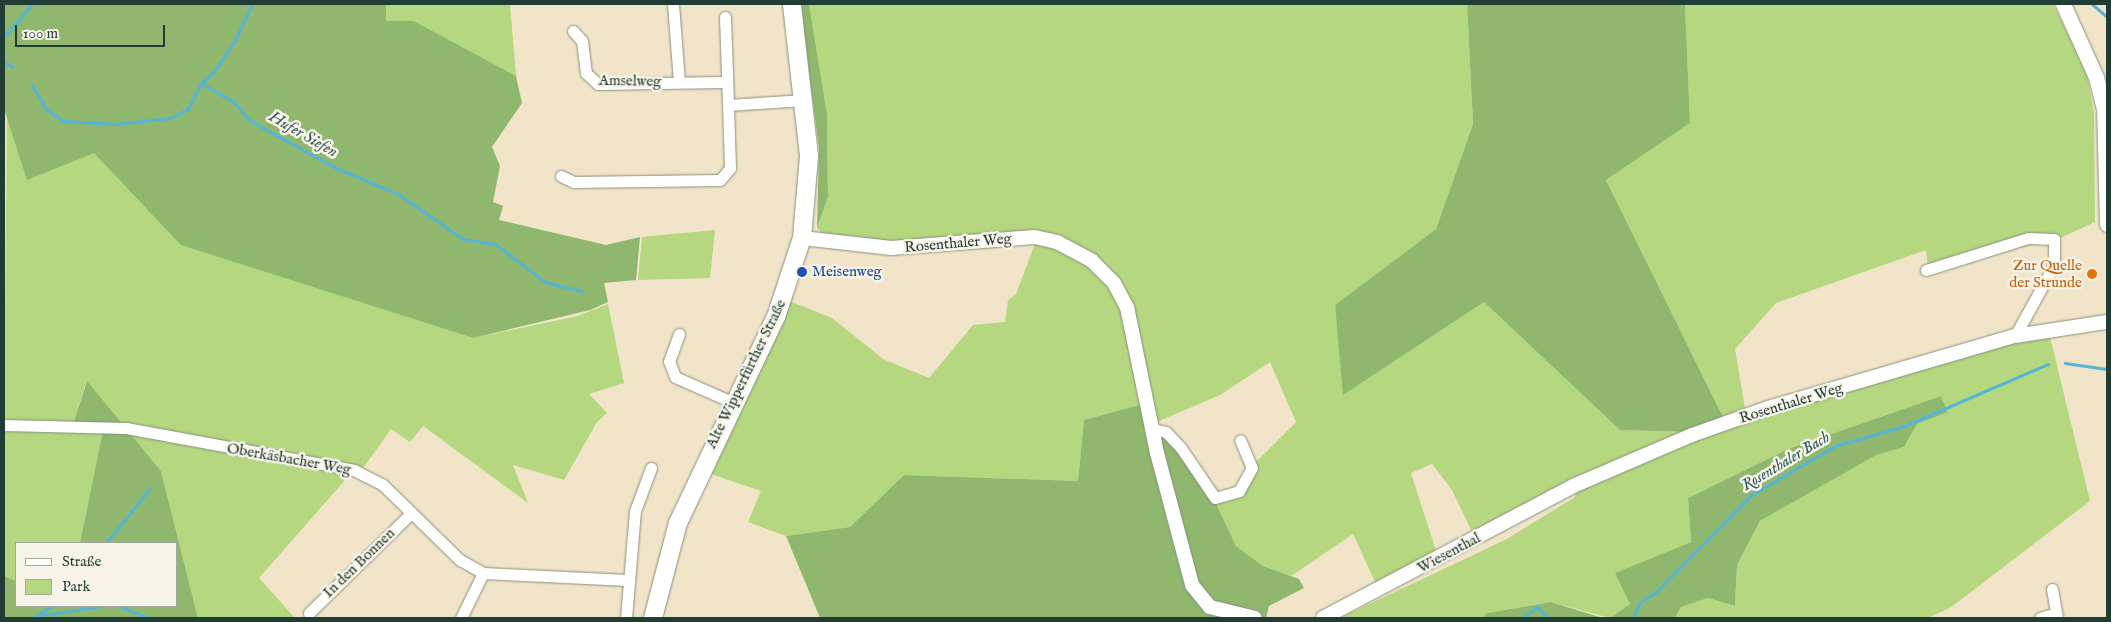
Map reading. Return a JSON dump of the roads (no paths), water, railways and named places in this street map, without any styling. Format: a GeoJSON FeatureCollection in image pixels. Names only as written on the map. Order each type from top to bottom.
{"type":"FeatureCollection","features":[{"type":"Feature","properties":{"kind":"main road","name":"Alte Wipperfürther Straße"},"geometry":{"type":"LineString","coordinates":[[653,618],[678,522],[776,317],[802,238],[809,188],[804,100],[792,4]]}},
{"type":"Feature","properties":{"kind":"main road"},"geometry":{"type":"LineString","coordinates":[[2063,4],[2076,32],[2104,108],[2107,224]]}},
{"type":"Feature","properties":{"kind":"street"},"geometry":{"type":"LineString","coordinates":[[673,4],[679,82]]}},
{"type":"Feature","properties":{"kind":"street"},"geometry":{"type":"LineString","coordinates":[[561,176],[574,182],[720,180],[730,168],[728,105],[724,82],[725,17]]}},
{"type":"Feature","properties":{"kind":"street","name":"Amselweg"},"geometry":{"type":"LineString","coordinates":[[573,31],[582,41],[586,73],[598,84],[724,82]]}},
{"type":"Feature","properties":{"kind":"street"},"geometry":{"type":"LineString","coordinates":[[728,105],[804,100]]}},
{"type":"Feature","properties":{"kind":"street","name":"Rosenthaler Weg"},"geometry":{"type":"LineString","coordinates":[[802,238],[891,248],[1025,238],[1057,242],[1092,261],[1114,283],[1128,307],[1153,429]]}},
{"type":"Feature","properties":{"kind":"street"},"geometry":{"type":"LineString","coordinates":[[1926,270],[2028,238],[2054,239],[2054,265],[2015,336]]}},
{"type":"Feature","properties":{"kind":"street","name":"Rosenthaler Weg"},"geometry":{"type":"LineString","coordinates":[[1574,486],[1768,408],[2015,336],[2107,322]]}},
{"type":"Feature","properties":{"kind":"street"},"geometry":{"type":"LineString","coordinates":[[678,334],[669,361],[675,377],[734,403]]}},
{"type":"Feature","properties":{"kind":"street","name":"Oberkäsbacher Weg"},"geometry":{"type":"LineString","coordinates":[[4,426],[126,428],[327,464],[360,472],[382,484],[410,514],[460,560],[483,573],[628,580]]}},
{"type":"Feature","properties":{"kind":"street"},"geometry":{"type":"LineString","coordinates":[[1240,440],[1252,468],[1239,492],[1215,498],[1181,448],[1166,432],[1153,429],[1192,585],[1210,607],[1255,618]]}},
{"type":"Feature","properties":{"kind":"street"},"geometry":{"type":"LineString","coordinates":[[626,618],[635,511],[651,468]]}},
{"type":"Feature","properties":{"kind":"street","name":"Wiesenthal"},"geometry":{"type":"LineString","coordinates":[[1323,618],[1574,486]]}},
{"type":"Feature","properties":{"kind":"street","name":"In den Bonnen"},"geometry":{"type":"LineString","coordinates":[[309,612],[410,514]]}},
{"type":"Feature","properties":{"kind":"street"},"geometry":{"type":"LineString","coordinates":[[461,618],[483,573]]}},
{"type":"Feature","properties":{"kind":"street"},"geometry":{"type":"LineString","coordinates":[[2040,618],[2057,616],[2052,589]]}},
{"type":"Feature","properties":{"kind":"waterway"},"geometry":{"type":"LineString","coordinates":[[4,37],[32,4]]}},
{"type":"Feature","properties":{"kind":"waterway"},"geometry":{"type":"LineString","coordinates":[[201,83],[213,73],[234,42],[252,4]]}},
{"type":"Feature","properties":{"kind":"waterway"},"geometry":{"type":"LineString","coordinates":[[2092,4],[2107,17]]}},
{"type":"Feature","properties":{"kind":"waterway","name":"Hufer Siefen"},"geometry":{"type":"LineString","coordinates":[[4,62],[13,67]]}},
{"type":"Feature","properties":{"kind":"waterway","name":"Hufer Siefen"},"geometry":{"type":"LineString","coordinates":[[32,85],[46,109],[63,121],[115,124],[170,118],[188,109],[201,83],[234,102],[249,120],[334,167],[398,194],[463,239],[495,244],[545,282],[582,291]]}},
{"type":"Feature","properties":{"kind":"waterway","name":"Rosenthaler Bach"},"geometry":{"type":"LineString","coordinates":[[2065,363],[2107,369]]}},
{"type":"Feature","properties":{"kind":"waterway","name":"Rosenthaler Bach"},"geometry":{"type":"LineString","coordinates":[[1633,618],[1640,602],[1656,592],[1751,495],[1837,445],[1904,426],[2048,364]]}},
{"type":"Feature","properties":{"kind":"waterway"},"geometry":{"type":"LineString","coordinates":[[107,542],[150,488]]}},
{"type":"Feature","properties":{"kind":"waterway"},"geometry":{"type":"LineString","coordinates":[[32,618],[50,607]]}},
{"type":"Feature","properties":{"kind":"waterway"},"geometry":{"type":"LineString","coordinates":[[43,615],[95,607]]}},
{"type":"Feature","properties":{"kind":"waterway"},"geometry":{"type":"LineString","coordinates":[[121,607],[148,618]]}},
{"type":"Feature","properties":{"kind":"waterway","name":"Rosenthaler Bach"},"geometry":{"type":"LineString","coordinates":[[1522,618],[1537,607],[1548,618]]}},
{"type":"Feature","properties":{"kind":"place","name":"Meisenweg"},"geometry":{"type":"Point","coordinates":[802,272]}},
{"type":"Feature","properties":{"kind":"place","name":"Zur Quelle der Strunde"},"geometry":{"type":"Point","coordinates":[2092,274]}}]}
